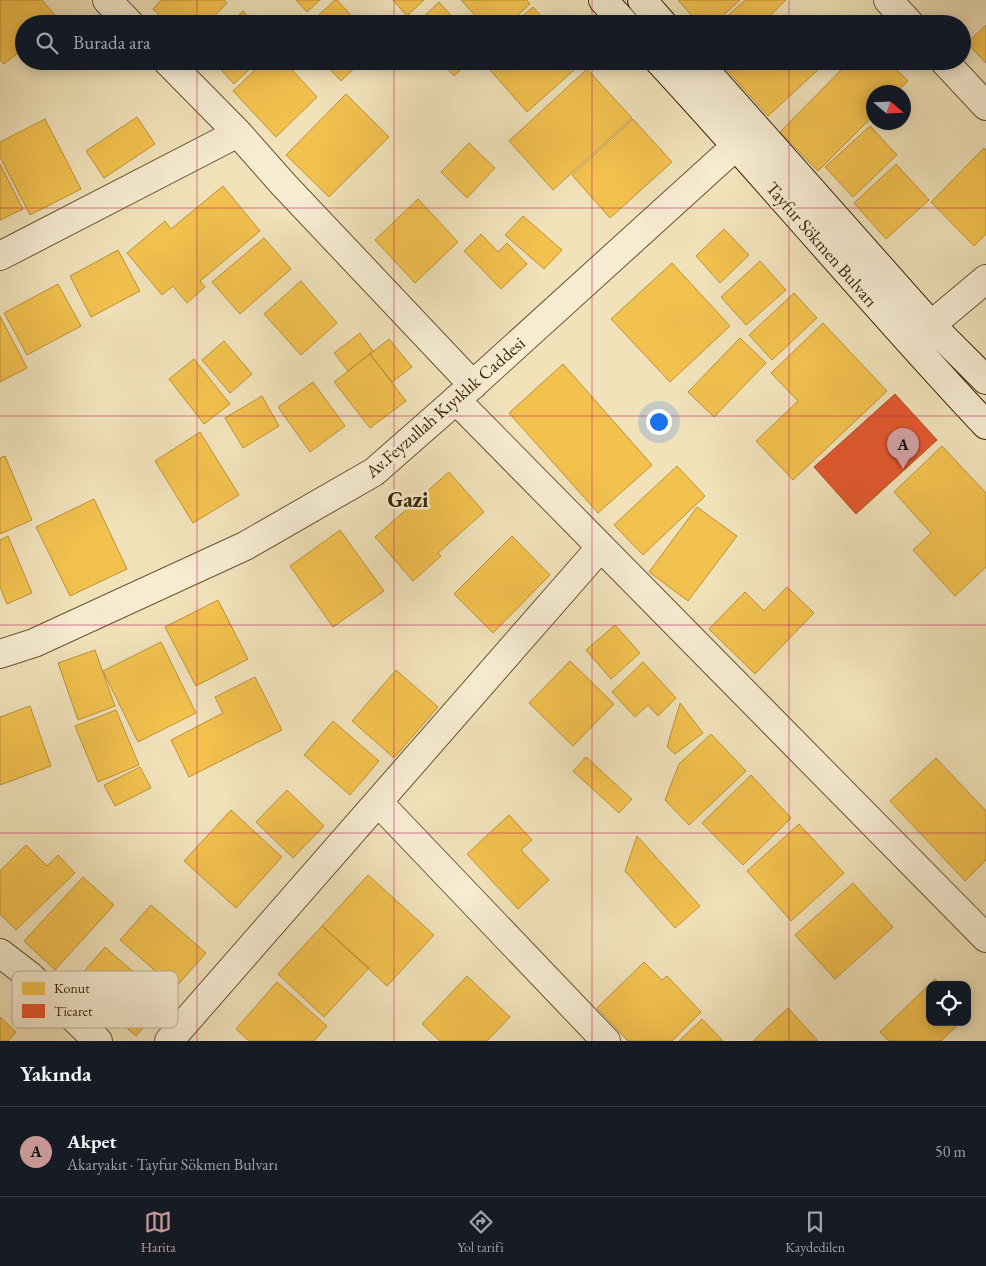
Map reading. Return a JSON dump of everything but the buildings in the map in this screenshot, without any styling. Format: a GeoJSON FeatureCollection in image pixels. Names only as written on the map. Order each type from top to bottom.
{"type":"FeatureCollection","features":[{"type":"Feature","properties":{"kind":"street"},"geometry":{"type":"LineString","coordinates":[[106,0],[121,15]]}},
{"type":"Feature","properties":{"kind":"street"},"geometry":{"type":"LineString","coordinates":[[603,0],[617,15]]}},
{"type":"Feature","properties":{"kind":"street"},"geometry":{"type":"LineString","coordinates":[[642,0],[655,15]]}},
{"type":"Feature","properties":{"kind":"street"},"geometry":{"type":"LineString","coordinates":[[888,0],[902,15]]}},
{"type":"Feature","properties":{"kind":"street"},"geometry":{"type":"LineString","coordinates":[[176,70],[238,133],[600,548],[986,938]]}},
{"type":"Feature","properties":{"kind":"street","name":"Tayfur Sökmen Bulvarı"},"geometry":{"type":"LineString","coordinates":[[667,70],[737,145],[913,348],[986,425]]}},
{"type":"Feature","properties":{"kind":"street","name":"Tayfur Sökmen Bulvarı"},"geometry":{"type":"LineString","coordinates":[[705,70],[932,325],[986,380]]}},
{"type":"Feature","properties":{"kind":"street"},"geometry":{"type":"LineString","coordinates":[[952,70],[986,106]]}},
{"type":"Feature","properties":{"kind":"street"},"geometry":{"type":"LineString","coordinates":[[0,256],[238,133]]}},
{"type":"Feature","properties":{"kind":"street","name":"Av.Feyzullah Kıyıklık Caddesi"},"geometry":{"type":"LineString","coordinates":[[0,654],[34,643],[245,546],[374,472],[464,393],[737,145]]}},
{"type":"Feature","properties":{"kind":"street"},"geometry":{"type":"LineString","coordinates":[[932,325],[986,279]]}},
{"type":"Feature","properties":{"kind":"street"},"geometry":{"type":"LineString","coordinates":[[169,1041],[600,548]]}},
{"type":"Feature","properties":{"kind":"street"},"geometry":{"type":"LineString","coordinates":[[378,802],[606,1041]]}},
{"type":"Feature","properties":{"kind":"street"},"geometry":{"type":"LineString","coordinates":[[0,953],[23,971]]}},
{"type":"Feature","properties":{"kind":"street"},"geometry":{"type":"LineString","coordinates":[[84,1028],[98,1041]]}},
{"type":"Feature","properties":{"kind":"place","name":"Akpet"},"geometry":{"type":"Point","coordinates":[903,469]}},
{"type":"Feature","properties":{"kind":"district","name":"Gazi"},"geometry":{"type":"Point","coordinates":[408,499]}}]}
